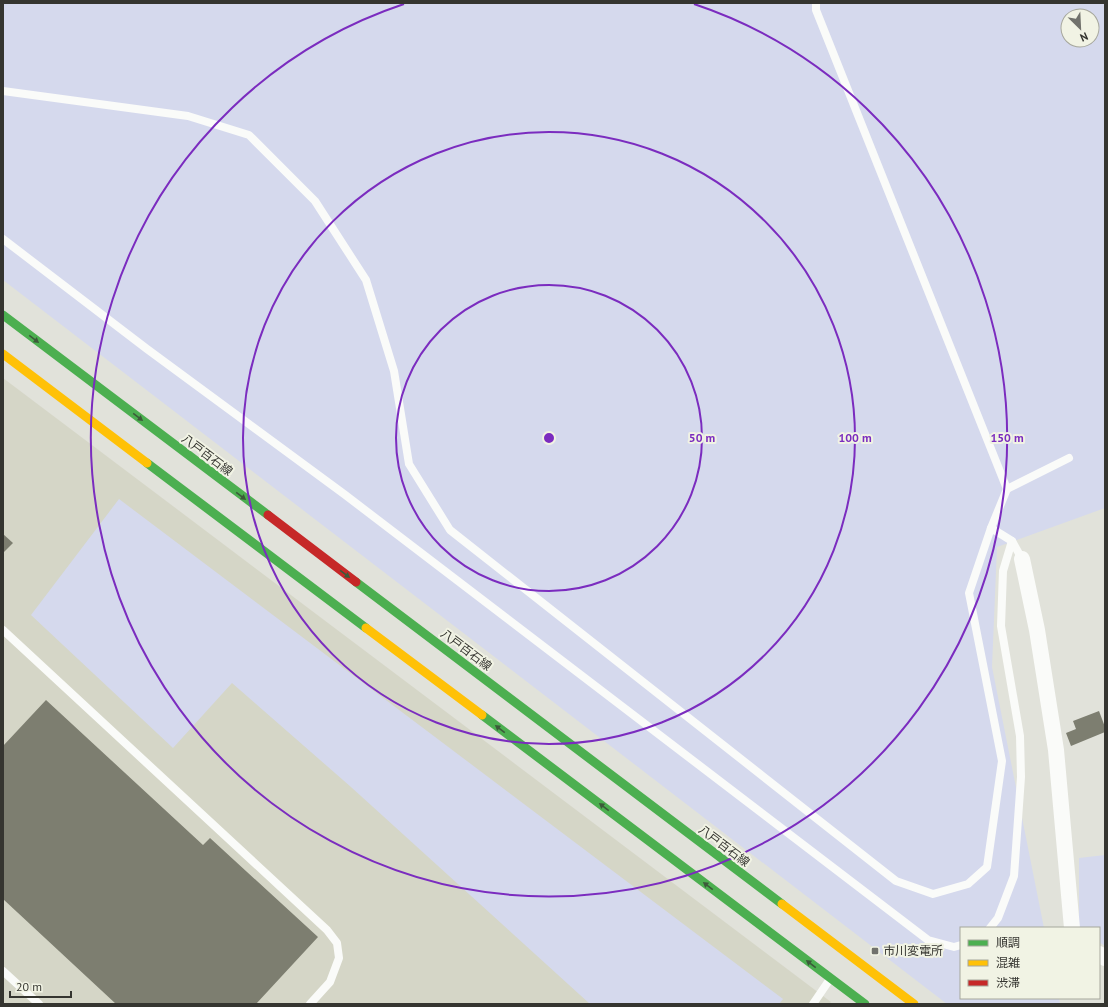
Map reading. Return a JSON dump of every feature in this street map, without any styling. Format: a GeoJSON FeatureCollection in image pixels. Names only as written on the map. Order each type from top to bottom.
{"type":"FeatureCollection","features":[{"type":"Feature","properties":{"kind":"main road","name":"八戸百石線"},"geometry":{"type":"LineString","coordinates":[[3,316],[914,1004]]}},
{"type":"Feature","properties":{"kind":"main road"},"geometry":{"type":"LineString","coordinates":[[3,354],[865,1004]]}},
{"type":"Feature","properties":{"kind":"street"},"geometry":{"type":"LineString","coordinates":[[1022,559],[1037,630],[1056,750],[1072,927]]}},
{"type":"Feature","properties":{"kind":"lane"},"geometry":{"type":"LineString","coordinates":[[816,3],[816,10],[1007,489]]}},
{"type":"Feature","properties":{"kind":"lane"},"geometry":{"type":"LineString","coordinates":[[3,91],[188,116],[249,135],[315,201],[366,280],[394,371],[409,464],[450,530],[896,882],[933,894],[968,884],[987,866],[1002,760],[969,594],[991,528],[1007,489],[1069,458]]}},
{"type":"Feature","properties":{"kind":"lane"},"geometry":{"type":"LineString","coordinates":[[3,239],[147,349],[344,494],[928,940],[954,947],[960,945]]}},
{"type":"Feature","properties":{"kind":"lane"},"geometry":{"type":"LineString","coordinates":[[991,528],[1012,540],[1022,559]]}},
{"type":"Feature","properties":{"kind":"lane"},"geometry":{"type":"LineString","coordinates":[[991,927],[998,918],[1014,876],[1021,777],[1020,736],[1001,626],[1003,571],[1012,540]]}},
{"type":"Feature","properties":{"kind":"lane"},"geometry":{"type":"LineString","coordinates":[[3,630],[327,930],[337,943],[339,958],[330,982],[310,1004]]}},
{"type":"Feature","properties":{"kind":"lane"},"geometry":{"type":"LineString","coordinates":[[3,971],[39,1004]]}},
{"type":"Feature","properties":{"kind":"lane"},"geometry":{"type":"LineString","coordinates":[[813,1004],[830,978]]}},
{"type":"Feature","properties":{"kind":"shaded area"},"geometry":{"type":"Polygon","coordinates":[[[3,3],[1105,3],[1105,508],[997,547],[992,667],[1044,927],[960,927],[960,999],[1059,999],[1060,1004],[947,1004],[3,280],[3,3]]]}},
{"type":"Feature","properties":{"kind":"shaded area"},"geometry":{"type":"Polygon","coordinates":[[[3,378],[831,1002],[829,1004],[3,1004],[3,378]]]}},
{"type":"Feature","properties":{"kind":"shaded area"},"geometry":{"type":"Polygon","coordinates":[[[119,499],[783,999],[779,1004],[590,1004],[351,787],[232,683],[173,748],[31,615],[119,499]]]}},
{"type":"Feature","properties":{"kind":"shaded area"},"geometry":{"type":"Polygon","coordinates":[[[1105,855],[1105,946],[1100,943],[1100,927],[1079,927],[1079,858],[1105,855]]]}},
{"type":"Feature","properties":{"kind":"building"},"geometry":{"type":"Polygon","coordinates":[[[3,534],[13,543],[3,553],[3,534]]]}},
{"type":"Feature","properties":{"kind":"building"},"geometry":{"type":"Polygon","coordinates":[[[46,700],[203,845],[210,838],[318,937],[256,1004],[116,1004],[3,899],[3,746],[46,700]]]}},
{"type":"Feature","properties":{"kind":"building"},"geometry":{"type":"Polygon","coordinates":[[[1099,711],[1105,727],[1105,732],[1071,746],[1066,733],[1076,729],[1073,721],[1099,711]]]}},
{"type":"Feature","properties":{"kind":"traffic: fast"},"geometry":{"type":"LineString","coordinates":[[3,315],[268,515]]}},
{"type":"Feature","properties":{"kind":"traffic: fast"},"geometry":{"type":"LineString","coordinates":[[147,463],[366,628]]}},
{"type":"Feature","properties":{"kind":"traffic: fast"},"geometry":{"type":"LineString","coordinates":[[356,582],[782,904]]}},
{"type":"Feature","properties":{"kind":"traffic: fast"},"geometry":{"type":"LineString","coordinates":[[482,715],[865,1004]]}},
{"type":"Feature","properties":{"kind":"traffic: slow"},"geometry":{"type":"LineString","coordinates":[[3,354],[147,463]]}},
{"type":"Feature","properties":{"kind":"traffic: slow"},"geometry":{"type":"LineString","coordinates":[[366,628],[482,715]]}},
{"type":"Feature","properties":{"kind":"traffic: slow"},"geometry":{"type":"LineString","coordinates":[[782,904],[914,1004]]}},
{"type":"Feature","properties":{"kind":"traffic: jam"},"geometry":{"type":"LineString","coordinates":[[268,515],[356,582]]}},
{"type":"Feature","properties":{"kind":"place","name":"市川変電所"},"geometry":{"type":"Point","coordinates":[875,951]}}]}
